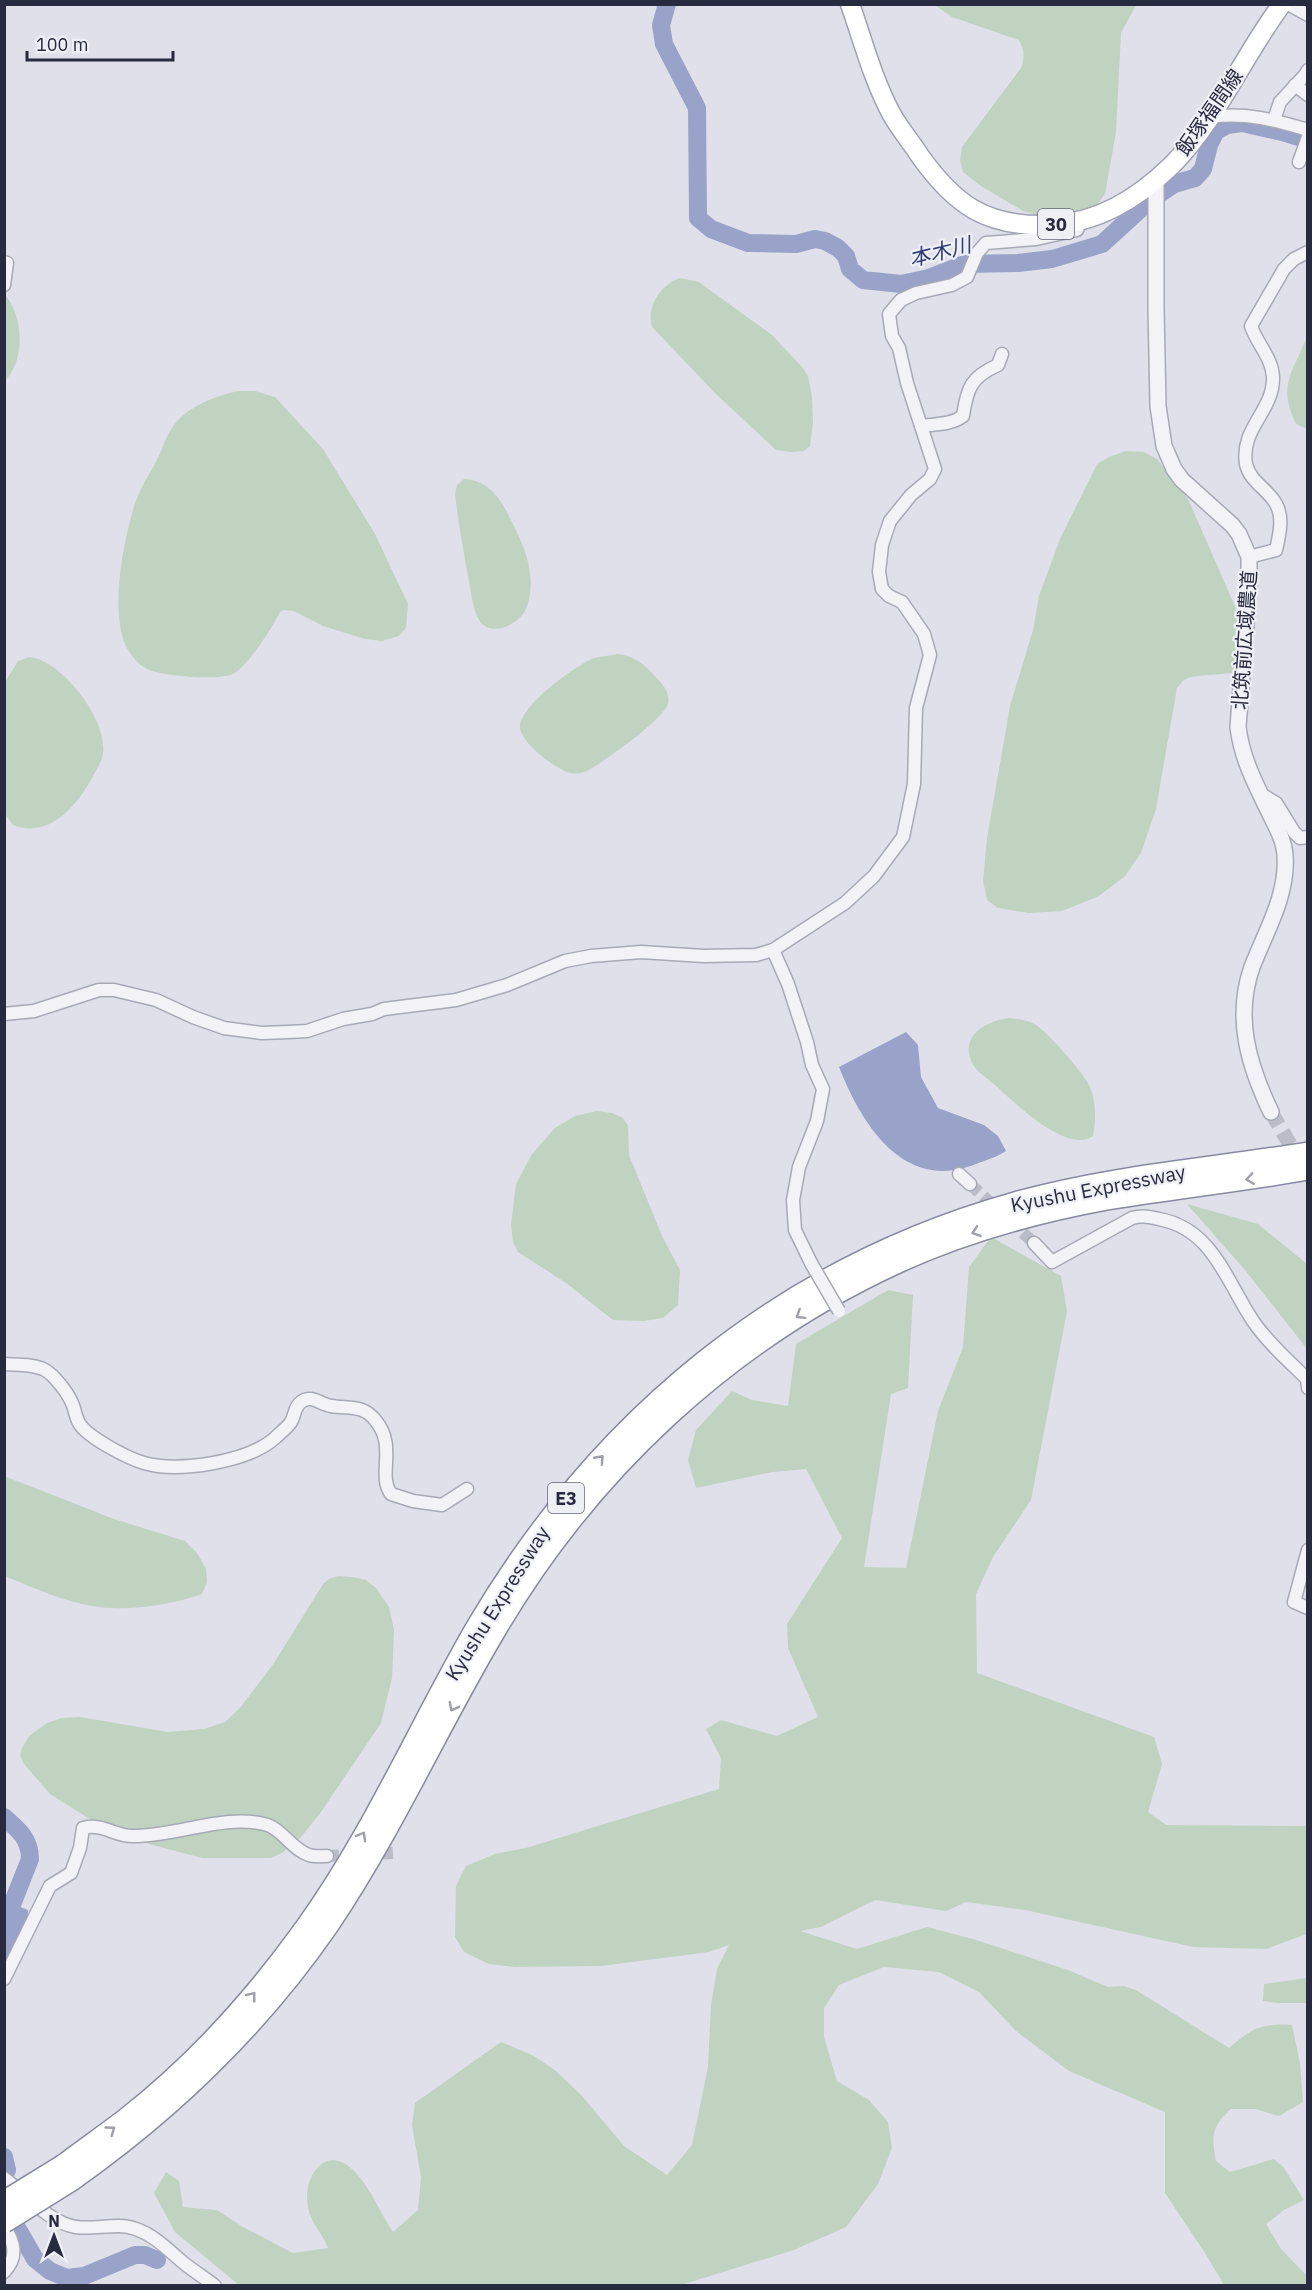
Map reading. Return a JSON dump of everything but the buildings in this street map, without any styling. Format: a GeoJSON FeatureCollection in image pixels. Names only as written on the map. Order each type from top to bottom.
{"type":"FeatureCollection","features":[{"type":"Feature","properties":{"kind":"highway","name":"Kyushu Expressway"},"geometry":{"type":"LineString","coordinates":[[68,2172],[179,2073],[244,2007],[270,1974],[306,1927],[342,1871],[478,1626],[526,1552],[580,1480],[619,1438],[671,1389],[750,1327],[836,1274],[883,1251],[950,1224],[1014,1203],[1068,1190],[1308,1152]]}},
{"type":"Feature","properties":{"kind":"highway","name":"Kyushu Expressway"},"geometry":{"type":"LineString","coordinates":[[4,2202],[68,2172],[133,2134],[192,2084],[255,2019],[293,1972],[358,1879],[494,1632],[547,1551],[627,1453],[720,1370],[801,1314],[849,1286],[902,1261],[984,1230],[1109,1199],[1308,1169]]}},
{"type":"Feature","properties":{"kind":"highway","name":"E3"},"geometry":{"type":"LineString","coordinates":[[4,2224],[68,2172]]}},
{"type":"Feature","properties":{"kind":"main road","name":"飯塚福間線"},"geometry":{"type":"LineString","coordinates":[[850,4],[892,115],[944,187],[969,207],[991,218],[1028,224],[1080,222],[1111,210],[1156,186],[1211,117],[1282,4]]}},
{"type":"Feature","properties":{"kind":"street"},"geometry":{"type":"LineString","coordinates":[[1288,4],[1308,15]]}},
{"type":"Feature","properties":{"kind":"street"},"geometry":{"type":"LineString","coordinates":[[1274,120],[1280,102],[1308,70]]}},
{"type":"Feature","properties":{"kind":"street"},"geometry":{"type":"LineString","coordinates":[[1295,85],[1308,95]]}},
{"type":"Feature","properties":{"kind":"street"},"geometry":{"type":"LineString","coordinates":[[1211,117],[1245,114],[1308,130]]}},
{"type":"Feature","properties":{"kind":"street"},"geometry":{"type":"LineString","coordinates":[[1299,162],[1306,150],[1308,137]]}},
{"type":"Feature","properties":{"kind":"street","name":"北筑前広域農道"},"geometry":{"type":"LineString","coordinates":[[1156,186],[1158,406],[1164,446],[1168,459],[1178,474],[1239,534],[1249,557],[1238,727],[1240,747],[1282,841],[1285,863],[1278,906],[1252,968],[1245,995],[1248,1054],[1259,1086],[1272,1112]]}},
{"type":"Feature","properties":{"kind":"street"},"geometry":{"type":"LineString","coordinates":[[4,1014],[34,1011],[99,990],[114,990],[156,1000],[192,1017],[224,1028],[262,1033],[307,1030],[343,1019],[372,1014],[384,1008],[456,1000],[507,985],[565,961],[591,956],[640,952],[704,956],[756,955],[772,950],[845,903],[874,876],[903,837],[914,784],[916,708],[930,655],[924,634],[902,602],[882,589],[879,572],[882,545],[890,521],[911,495],[930,478],[935,469],[907,383],[899,348],[892,336],[889,314],[901,300],[915,293],[952,285],[967,277],[977,252],[986,243],[1062,235],[1077,230],[1080,222]]}},
{"type":"Feature","properties":{"kind":"street"},"geometry":{"type":"LineString","coordinates":[[1249,557],[1276,550],[1281,522],[1277,505],[1258,484],[1246,464],[1247,440],[1254,423],[1269,401],[1273,375],[1251,326],[1284,269],[1294,259],[1308,252]]}},
{"type":"Feature","properties":{"kind":"street"},"geometry":{"type":"LineString","coordinates":[[4,262],[7,263],[4,285]]}},
{"type":"Feature","properties":{"kind":"street"},"geometry":{"type":"LineString","coordinates":[[921,426],[948,423],[963,416],[970,383],[988,369],[998,365],[1002,354]]}},
{"type":"Feature","properties":{"kind":"street"},"geometry":{"type":"LineString","coordinates":[[1261,794],[1276,803],[1293,831],[1300,837],[1308,837]]}},
{"type":"Feature","properties":{"kind":"street"},"geometry":{"type":"LineString","coordinates":[[772,950],[788,984],[812,1065],[823,1089],[817,1121],[799,1167],[793,1200],[795,1230],[839,1311]]}},
{"type":"Feature","properties":{"kind":"street"},"geometry":{"type":"LineString","coordinates":[[959,1174],[970,1184]]}},
{"type":"Feature","properties":{"kind":"street"},"geometry":{"type":"LineString","coordinates":[[1034,1243],[1052,1262],[1132,1218],[1142,1215],[1175,1222],[1208,1247],[1225,1269],[1253,1322],[1307,1379],[1308,1388]]}},
{"type":"Feature","properties":{"kind":"street"},"geometry":{"type":"LineString","coordinates":[[4,1364],[43,1369],[72,1401],[79,1422],[85,1431],[127,1456],[145,1463],[183,1467],[215,1462],[252,1451],[268,1444],[288,1425],[302,1401],[313,1399],[329,1406],[361,1409],[378,1422],[387,1449],[386,1479],[392,1494],[413,1501],[442,1505],[467,1490]]}},
{"type":"Feature","properties":{"kind":"street"},"geometry":{"type":"LineString","coordinates":[[1308,1550],[1294,1602],[1308,1608]]}},
{"type":"Feature","properties":{"kind":"street"},"geometry":{"type":"LineString","coordinates":[[4,1979],[50,1886],[71,1873],[80,1848],[83,1828],[95,1825],[131,1836],[247,1821],[267,1824],[297,1849],[310,1856],[327,1856]]}},
{"type":"Feature","properties":{"kind":"street"},"geometry":{"type":"LineString","coordinates":[[4,2178],[64,2223],[77,2227],[135,2229],[156,2239],[215,2286]]}},
{"type":"Feature","properties":{"kind":"street"},"geometry":{"type":"LineString","coordinates":[[4,2224],[14,2243],[10,2266],[4,2272]]}},
{"type":"Feature","properties":{"kind":"green space"},"geometry":{"type":"Polygon","coordinates":[[[935,5],[1136,5],[1121,33],[1116,132],[1105,194],[1095,208],[1062,222],[1023,211],[981,186],[963,172],[960,160],[962,147],[1021,68],[1023,50],[1019,40],[952,17],[935,5]]]}},
{"type":"Feature","properties":{"kind":"green space"},"geometry":{"type":"Polygon","coordinates":[[[680,278],[699,282],[772,335],[803,368],[808,376],[812,397],[813,423],[810,446],[804,451],[776,450],[717,395],[652,327],[651,312],[656,298],[666,286],[680,278]]]}},
{"type":"Feature","properties":{"kind":"green space"},"geometry":{"type":"Polygon","coordinates":[[[5,295],[14,310],[20,338],[18,357],[5,382],[5,295]]]}},
{"type":"Feature","properties":{"kind":"green space"},"geometry":{"type":"Polygon","coordinates":[[[1307,336],[1307,429],[1296,424],[1290,411],[1287,389],[1292,370],[1307,336]]]}},
{"type":"Feature","properties":{"kind":"green space"},"geometry":{"type":"Polygon","coordinates":[[[238,391],[255,391],[275,397],[323,449],[375,534],[408,604],[406,628],[399,636],[382,641],[365,639],[323,626],[294,611],[284,610],[280,612],[252,655],[233,674],[216,677],[190,677],[154,672],[141,665],[130,653],[121,632],[119,596],[122,557],[134,507],[169,432],[180,418],[203,403],[238,391]]]}},
{"type":"Feature","properties":{"kind":"green space"},"geometry":{"type":"Polygon","coordinates":[[[1126,451],[1144,452],[1157,459],[1188,499],[1248,636],[1253,659],[1251,667],[1234,673],[1196,676],[1183,681],[1177,688],[1156,809],[1141,853],[1125,876],[1099,896],[1062,911],[1029,913],[998,908],[987,900],[983,881],[987,838],[1010,706],[1033,630],[1039,596],[1060,539],[1097,464],[1126,451]]]}},
{"type":"Feature","properties":{"kind":"green space"},"geometry":{"type":"Polygon","coordinates":[[[464,479],[479,482],[496,495],[505,508],[522,544],[529,566],[531,583],[527,607],[516,621],[503,628],[496,629],[484,625],[479,620],[473,604],[455,494],[457,485],[464,479]]]}},
{"type":"Feature","properties":{"kind":"green space"},"geometry":{"type":"Polygon","coordinates":[[[617,654],[632,658],[648,669],[666,691],[668,704],[645,730],[595,766],[581,773],[564,771],[543,757],[525,740],[520,728],[522,719],[538,698],[574,669],[594,658],[617,654]]]}},
{"type":"Feature","properties":{"kind":"green space"},"geometry":{"type":"Polygon","coordinates":[[[30,657],[43,661],[57,670],[82,696],[100,728],[103,744],[99,766],[78,800],[60,818],[38,828],[13,825],[4,812],[5,682],[18,661],[30,657]]]}},
{"type":"Feature","properties":{"kind":"green space"},"geometry":{"type":"Polygon","coordinates":[[[1009,1018],[1036,1025],[1082,1074],[1091,1089],[1094,1100],[1093,1136],[1082,1140],[1069,1138],[1041,1124],[974,1066],[969,1053],[972,1038],[984,1026],[1009,1018]]]}},
{"type":"Feature","properties":{"kind":"green space"},"geometry":{"type":"Polygon","coordinates":[[[597,1111],[612,1113],[623,1118],[628,1126],[629,1155],[662,1236],[680,1270],[678,1305],[663,1318],[644,1321],[613,1320],[566,1283],[518,1252],[513,1242],[511,1225],[516,1184],[532,1154],[555,1128],[575,1116],[597,1111]]]}},
{"type":"Feature","properties":{"kind":"green space"},"geometry":{"type":"Polygon","coordinates":[[[1187,1204],[1258,1224],[1307,1264],[1307,1349],[1245,1270],[1187,1204]]]}},
{"type":"Feature","properties":{"kind":"green space"},"geometry":{"type":"Polygon","coordinates":[[[991,1237],[1061,1276],[1067,1311],[1031,1500],[993,1557],[976,1594],[977,1673],[1154,1737],[1162,1764],[1148,1812],[1166,1825],[1307,1826],[1307,1934],[1266,1949],[1193,1947],[1025,1910],[966,1902],[946,1911],[875,1900],[821,1927],[800,1931],[857,1949],[927,1927],[973,1939],[1068,1970],[1108,1987],[1123,1986],[1136,1990],[1229,2048],[1258,2028],[1292,2025],[1300,2063],[1303,2102],[1279,2116],[1255,2109],[1231,2109],[1214,2132],[1214,2145],[1216,2161],[1230,2172],[1274,2159],[1284,2168],[1304,2200],[1284,2210],[1266,2224],[1281,2249],[1307,2276],[1307,2285],[1224,2285],[1165,2193],[1165,2112],[1069,2071],[1016,2031],[979,1992],[939,1972],[884,1967],[839,1985],[824,2008],[824,2037],[837,2081],[869,2100],[888,2122],[892,2148],[878,2184],[846,2227],[794,2250],[681,2285],[239,2285],[175,2232],[154,2193],[166,2172],[179,2181],[183,2207],[217,2210],[243,2227],[293,2253],[328,2248],[311,2218],[307,2195],[313,2174],[319,2166],[335,2160],[345,2164],[362,2180],[393,2232],[418,2210],[421,2177],[412,2125],[415,2103],[501,2042],[534,2056],[556,2071],[582,2096],[624,2146],[667,2175],[692,2145],[708,2067],[711,2005],[717,1969],[729,1945],[709,1952],[601,1966],[515,1967],[489,1964],[464,1952],[455,1937],[456,1886],[466,1866],[495,1854],[526,1848],[719,1789],[721,1758],[706,1729],[721,1720],[777,1736],[818,1717],[788,1648],[787,1624],[842,1538],[806,1469],[773,1472],[696,1488],[688,1460],[696,1430],[732,1391],[752,1400],[788,1406],[796,1344],[888,1290],[913,1295],[908,1388],[891,1394],[864,1567],[906,1568],[938,1411],[963,1347],[969,1267],[991,1237]]]}},
{"type":"Feature","properties":{"kind":"green space"},"geometry":{"type":"Polygon","coordinates":[[[4,1476],[114,1519],[185,1541],[197,1553],[206,1569],[207,1582],[202,1594],[148,1606],[105,1608],[70,1601],[5,1576],[4,1476]]]}},
{"type":"Feature","properties":{"kind":"green space"},"geometry":{"type":"Polygon","coordinates":[[[338,1576],[366,1580],[376,1588],[389,1607],[394,1630],[392,1678],[381,1723],[321,1812],[301,1837],[282,1853],[271,1858],[202,1858],[115,1835],[50,1794],[24,1764],[20,1756],[29,1736],[47,1723],[62,1718],[80,1717],[168,1732],[204,1729],[225,1722],[240,1708],[274,1663],[323,1584],[338,1576]]]}},
{"type":"Feature","properties":{"kind":"green space"},"geometry":{"type":"Polygon","coordinates":[[[1307,1978],[1307,2003],[1263,2001],[1264,1984],[1307,1978]]]}},
{"type":"Feature","properties":{"kind":"water"},"geometry":{"type":"Polygon","coordinates":[[[906,1032],[918,1045],[921,1077],[938,1108],[984,1125],[998,1136],[1006,1151],[976,1164],[950,1171],[927,1169],[907,1161],[889,1148],[873,1131],[860,1111],[839,1067],[906,1032]]]}},
{"type":"Feature","properties":{"kind":"water"},"geometry":{"type":"Polygon","coordinates":[[[5,1901],[28,1910],[27,1927],[5,1972],[5,1901]]]}},
{"type":"Feature","properties":{"kind":"waterway","name":"本木川"},"geometry":{"type":"LineString","coordinates":[[667,4],[661,25],[664,44],[697,108],[698,218],[711,229],[748,243],[796,244],[815,239],[825,241],[838,248],[846,256],[850,269],[863,280],[901,284],[929,278],[965,264],[1018,263],[1052,259],[1102,244],[1149,201],[1174,184],[1195,178],[1203,169],[1209,145],[1216,131],[1227,125],[1242,123],[1308,140]]}},
{"type":"Feature","properties":{"kind":"waterway"},"geometry":{"type":"LineString","coordinates":[[4,1817],[26,1840],[30,1859],[4,1925]]}},
{"type":"Feature","properties":{"kind":"waterway"},"geometry":{"type":"LineString","coordinates":[[4,2157],[7,2170],[4,2174]]}},
{"type":"Feature","properties":{"kind":"waterway"},"geometry":{"type":"LineString","coordinates":[[5,2207],[35,2259],[50,2271],[67,2278],[84,2276],[135,2255],[145,2255],[157,2260]]}},
{"type":"Feature","properties":{"kind":"tunnel"},"geometry":{"type":"LineString","coordinates":[[1271,1112],[1301,1163]]}},
{"type":"Feature","properties":{"kind":"tunnel"},"geometry":{"type":"LineString","coordinates":[[970,1184],[1034,1243]]}},
{"type":"Feature","properties":{"kind":"tunnel"},"geometry":{"type":"LineString","coordinates":[[327,1856],[394,1853]]}}]}
